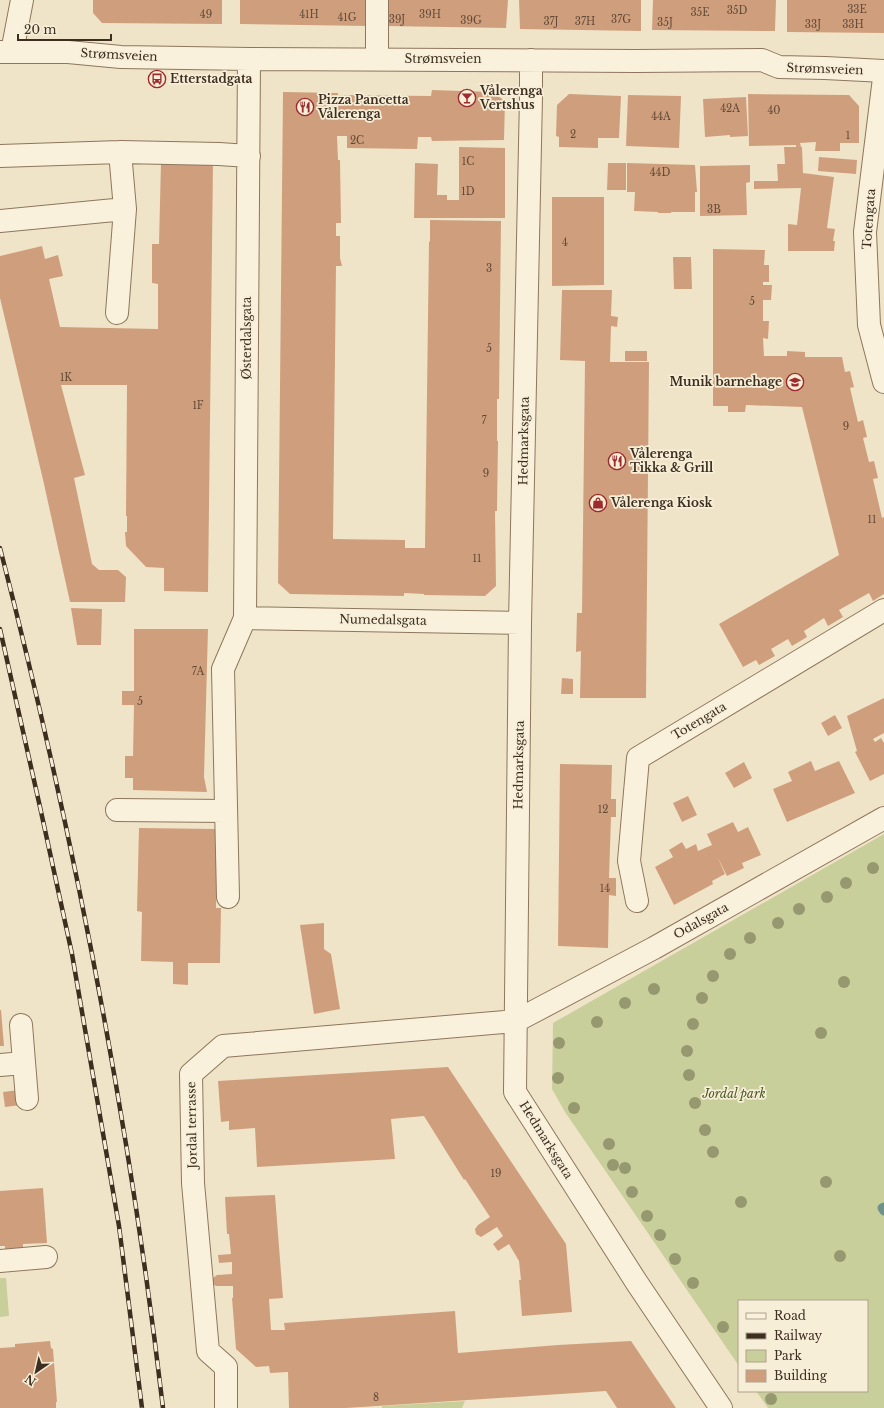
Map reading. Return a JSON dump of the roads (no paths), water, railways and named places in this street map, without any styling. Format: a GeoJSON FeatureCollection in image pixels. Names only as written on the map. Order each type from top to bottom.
{"type":"FeatureCollection","features":[{"type":"Feature","properties":{"kind":"street"},"geometry":{"type":"LineString","coordinates":[[6,52],[22,0]]}},
{"type":"Feature","properties":{"kind":"street"},"geometry":{"type":"LineString","coordinates":[[377,0],[377,59]]}},
{"type":"Feature","properties":{"kind":"street","name":"Strømsveien"},"geometry":{"type":"LineString","coordinates":[[6,52],[68,52],[120,57],[249,59],[636,61],[762,60],[779,67],[884,71]]}},
{"type":"Feature","properties":{"kind":"street","name":"Østerdalsgata"},"geometry":{"type":"LineString","coordinates":[[245,618],[249,59]]}},
{"type":"Feature","properties":{"kind":"street","name":"Hedmarksgata"},"geometry":{"type":"LineString","coordinates":[[531,60],[520,623],[515,1092],[637,1283],[721,1408]]}},
{"type":"Feature","properties":{"kind":"street","name":"Totengata"},"geometry":{"type":"LineString","coordinates":[[884,78],[866,232],[869,325],[884,382]]}},
{"type":"Feature","properties":{"kind":"street"},"geometry":{"type":"LineString","coordinates":[[0,156],[120,152],[249,156]]}},
{"type":"Feature","properties":{"kind":"street"},"geometry":{"type":"LineString","coordinates":[[117,313],[125,209],[120,152]]}},
{"type":"Feature","properties":{"kind":"street"},"geometry":{"type":"LineString","coordinates":[[0,221],[125,209]]}},
{"type":"Feature","properties":{"kind":"street","name":"Totengata"},"geometry":{"type":"LineString","coordinates":[[637,901],[629,861],[638,758],[884,610]]}},
{"type":"Feature","properties":{"kind":"street"},"geometry":{"type":"LineString","coordinates":[[228,897],[223,669],[245,618]]}},
{"type":"Feature","properties":{"kind":"street","name":"Numedalsgata"},"geometry":{"type":"LineString","coordinates":[[245,618],[520,623]]}},
{"type":"Feature","properties":{"kind":"street"},"geometry":{"type":"LineString","coordinates":[[117,810],[226,811]]}},
{"type":"Feature","properties":{"kind":"street","name":"Odalsgata"},"geometry":{"type":"LineString","coordinates":[[516,1021],[654,948],[884,818]]}},
{"type":"Feature","properties":{"kind":"street","name":"Jordal terrasse"},"geometry":{"type":"LineString","coordinates":[[226,1408],[226,1368],[208,1351],[193,1183],[191,1074],[223,1046],[516,1021]]}},
{"type":"Feature","properties":{"kind":"street"},"geometry":{"type":"LineString","coordinates":[[21,1025],[27,1099]]}},
{"type":"Feature","properties":{"kind":"street"},"geometry":{"type":"LineString","coordinates":[[0,1064],[24,1063]]}},
{"type":"Feature","properties":{"kind":"street"},"geometry":{"type":"LineString","coordinates":[[0,1261],[46,1257]]}},
{"type":"Feature","properties":{"kind":"waterway"},"geometry":{"type":"LineString","coordinates":[[884,1207],[882,1208],[884,1211]]}},
{"type":"Feature","properties":{"kind":"railway"},"geometry":{"type":"LineString","coordinates":[[0,548],[27,654],[75,868],[96,975],[116,1083],[133,1191],[163,1408]]}},
{"type":"Feature","properties":{"kind":"railway"},"geometry":{"type":"LineString","coordinates":[[0,629],[72,954],[119,1226],[142,1408]]}},
{"type":"Feature","properties":{"kind":"place","name":"Etterstadgata"},"geometry":{"type":"Point","coordinates":[157,79]}},
{"type":"Feature","properties":{"kind":"place","name":"Vålerenga Vertshus"},"geometry":{"type":"Point","coordinates":[467,98]}},
{"type":"Feature","properties":{"kind":"place","name":"Pizza Pancetta Vålerenga"},"geometry":{"type":"Point","coordinates":[305,107]}},
{"type":"Feature","properties":{"kind":"place","name":"Munik barnehage"},"geometry":{"type":"Point","coordinates":[795,382]}},
{"type":"Feature","properties":{"kind":"place","name":"Vålerenga Tikka & Grill"},"geometry":{"type":"Point","coordinates":[617,461]}},
{"type":"Feature","properties":{"kind":"place","name":"Vålerenga Kiosk"},"geometry":{"type":"Point","coordinates":[598,503]}},
{"type":"Feature","properties":{"kind":"park label","name":"Jordal park"},"geometry":{"type":"Point","coordinates":[734,1094]}}]}
